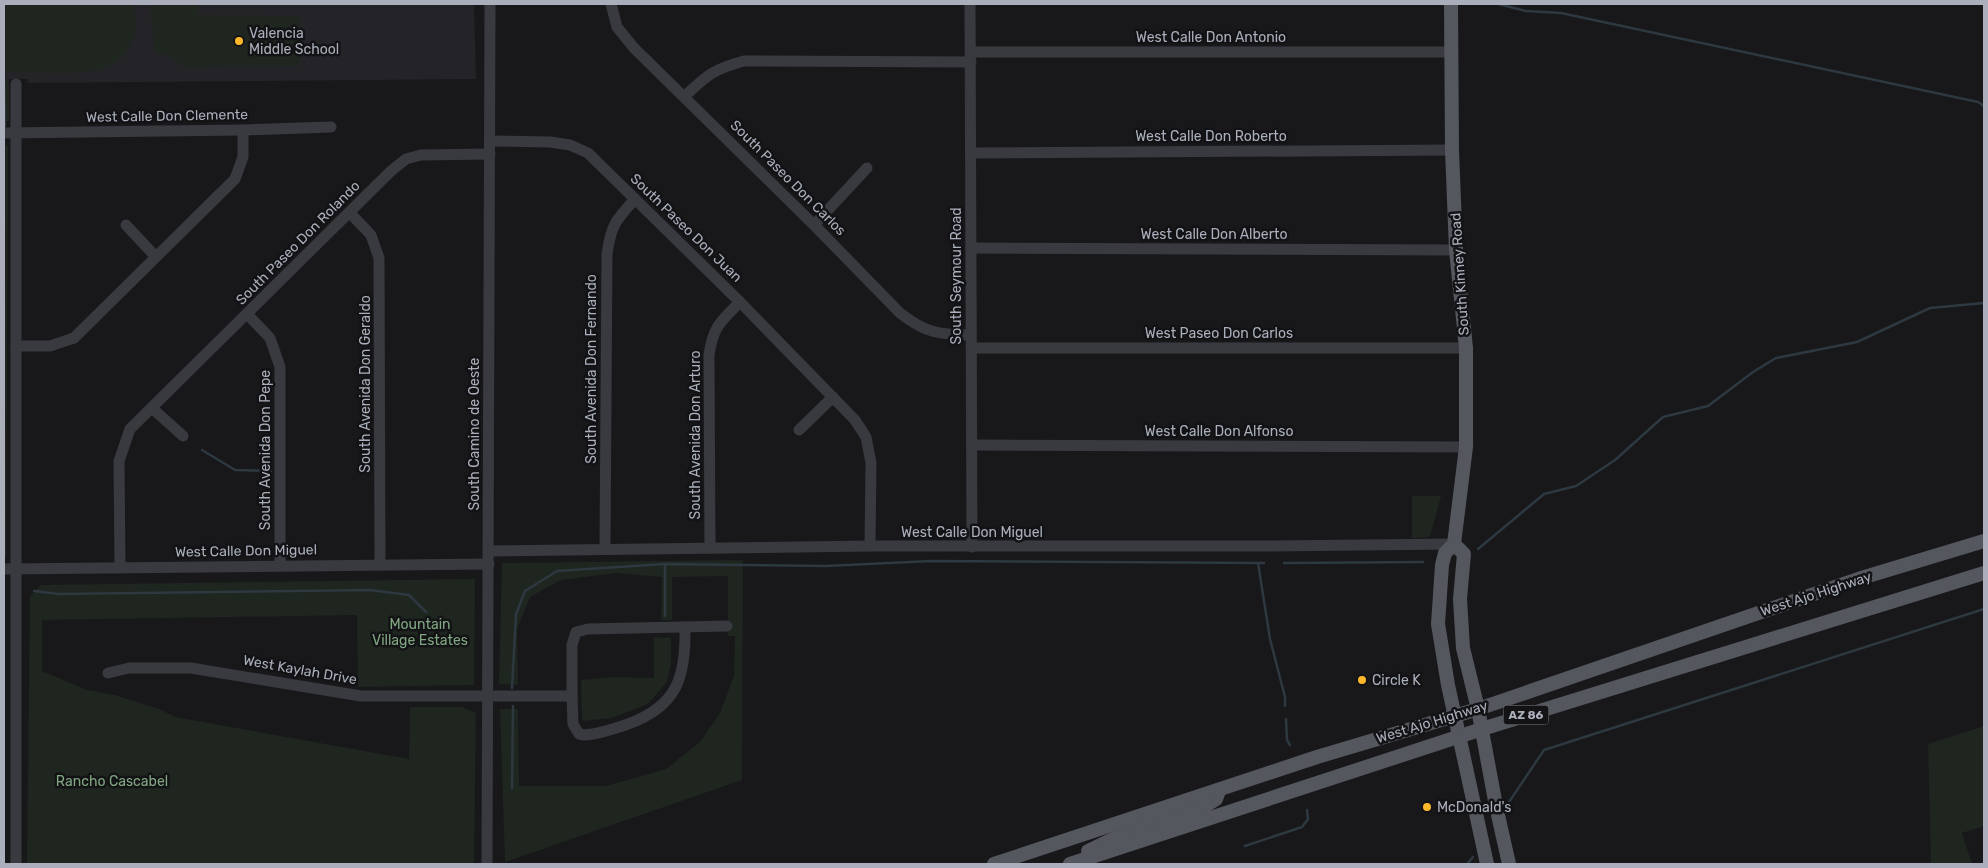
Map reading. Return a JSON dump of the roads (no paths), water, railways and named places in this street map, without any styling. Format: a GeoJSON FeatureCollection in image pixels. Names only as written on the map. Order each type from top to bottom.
{"type":"FeatureCollection","features":[{"type":"Feature","properties":{"kind":"main road","name":"South Kinney Road"},"geometry":{"type":"LineString","coordinates":[[1451,4],[1452,150],[1456,250],[1466,348],[1466,447],[1454,544],[1445,553],[1442,565],[1438,624],[1458,737],[1487,864]]}},
{"type":"Feature","properties":{"kind":"main road","name":"West Ajo Highway"},"geometry":{"type":"LineString","coordinates":[[994,864],[1317,757],[1478,709],[1858,579],[1984,542]]}},
{"type":"Feature","properties":{"kind":"main road"},"geometry":{"type":"LineString","coordinates":[[1454,544],[1464,554],[1460,623],[1463,648],[1478,709],[1496,806],[1510,864]]}},
{"type":"Feature","properties":{"kind":"main road","name":"West Ajo Highway"},"geometry":{"type":"LineString","coordinates":[[1070,864],[1482,729],[1984,573]]}},
{"type":"Feature","properties":{"kind":"main road"},"geometry":{"type":"LineString","coordinates":[[1066,864],[1082,853],[1113,839],[1205,806],[1216,799],[1218,791]]}},
{"type":"Feature","properties":{"kind":"street","name":"South Camino de Oeste"},"geometry":{"type":"LineString","coordinates":[[487,864],[490,4]]}},
{"type":"Feature","properties":{"kind":"street","name":"South Paseo Don Carlos"},"geometry":{"type":"LineString","coordinates":[[611,4],[618,27],[634,48],[685,96],[900,313],[914,324],[930,332],[944,335],[972,335]]}},
{"type":"Feature","properties":{"kind":"street","name":"South Seymour Road"},"geometry":{"type":"LineString","coordinates":[[970,4],[972,547]]}},
{"type":"Feature","properties":{"kind":"street","name":"West Calle Don Antonio"},"geometry":{"type":"LineString","coordinates":[[685,96],[706,77],[722,66],[744,61],[1452,52]]}},
{"type":"Feature","properties":{"kind":"street"},"geometry":{"type":"LineString","coordinates":[[16,84],[16,864]]}},
{"type":"Feature","properties":{"kind":"street","name":"West Calle Don Clemente"},"geometry":{"type":"LineString","coordinates":[[4,133],[331,128]]}},
{"type":"Feature","properties":{"kind":"street"},"geometry":{"type":"LineString","coordinates":[[16,346],[50,346],[74,338],[235,179],[243,157],[243,130]]}},
{"type":"Feature","properties":{"kind":"street","name":"South Paseo Don Juan"},"geometry":{"type":"LineString","coordinates":[[490,141],[550,142],[570,145],[588,153],[740,302],[855,420],[866,437],[871,463],[870,546]]}},
{"type":"Feature","properties":{"kind":"street","name":"West Calle Don Roberto"},"geometry":{"type":"LineString","coordinates":[[971,153],[1452,150]]}},
{"type":"Feature","properties":{"kind":"street","name":"South Paseo Don Rolando"},"geometry":{"type":"LineString","coordinates":[[120,568],[119,461],[130,429],[406,159],[421,155],[490,154]]}},
{"type":"Feature","properties":{"kind":"street"},"geometry":{"type":"LineString","coordinates":[[814,225],[867,168]]}},
{"type":"Feature","properties":{"kind":"street","name":"South Avenida Don Fernando"},"geometry":{"type":"LineString","coordinates":[[605,548],[607,254],[610,233],[618,218],[635,199]]}},
{"type":"Feature","properties":{"kind":"street","name":"South Avenida Don Geraldo"},"geometry":{"type":"LineString","coordinates":[[350,213],[371,236],[379,258],[380,565]]}},
{"type":"Feature","properties":{"kind":"street"},"geometry":{"type":"LineString","coordinates":[[126,225],[156,257]]}},
{"type":"Feature","properties":{"kind":"street","name":"West Calle Don Alberto"},"geometry":{"type":"LineString","coordinates":[[971,248],[1456,250]]}},
{"type":"Feature","properties":{"kind":"street","name":"South Avenida Don Arturo"},"geometry":{"type":"LineString","coordinates":[[710,548],[709,356],[712,336],[719,323],[740,302]]}},
{"type":"Feature","properties":{"kind":"street","name":"South Avenida Don Pepe"},"geometry":{"type":"LineString","coordinates":[[247,314],[270,338],[280,367],[280,566]]}},
{"type":"Feature","properties":{"kind":"street","name":"West Paseo Don Carlos"},"geometry":{"type":"LineString","coordinates":[[972,348],[1466,348]]}},
{"type":"Feature","properties":{"kind":"street"},"geometry":{"type":"LineString","coordinates":[[799,430],[833,397]]}},
{"type":"Feature","properties":{"kind":"street"},"geometry":{"type":"LineString","coordinates":[[152,408],[183,436]]}},
{"type":"Feature","properties":{"kind":"street","name":"West Calle Don Alfonso"},"geometry":{"type":"LineString","coordinates":[[972,445],[1466,447]]}},
{"type":"Feature","properties":{"kind":"street","name":"West Calle Don Miguel"},"geometry":{"type":"LineString","coordinates":[[489,550],[870,546],[1454,544]]}},
{"type":"Feature","properties":{"kind":"street","name":"West Calle Don Miguel"},"geometry":{"type":"LineString","coordinates":[[4,569],[489,564]]}},
{"type":"Feature","properties":{"kind":"street"},"geometry":{"type":"LineString","coordinates":[[685,627],[684,666],[678,686],[667,702],[653,713],[614,729],[577,736],[573,724],[572,696],[572,645],[576,632],[588,629],[727,626]]}},
{"type":"Feature","properties":{"kind":"street","name":"West Kaylah Drive"},"geometry":{"type":"LineString","coordinates":[[108,673],[129,668],[191,668],[361,696],[572,696]]}},
{"type":"Feature","properties":{"kind":"waterway"},"geometry":{"type":"LineString","coordinates":[[1498,4],[1526,11],[1561,13],[1978,102],[1984,106]]}},
{"type":"Feature","properties":{"kind":"waterway"},"geometry":{"type":"LineString","coordinates":[[4,82],[5,126]]}},
{"type":"Feature","properties":{"kind":"waterway"},"geometry":{"type":"LineString","coordinates":[[4,140],[4,145]]}},
{"type":"Feature","properties":{"kind":"waterway"},"geometry":{"type":"LineString","coordinates":[[1478,549],[1544,494],[1576,486],[1615,460],[1663,417],[1708,406],[1753,372],[1776,358],[1857,342],[1930,308],[1984,303]]}},
{"type":"Feature","properties":{"kind":"waterway"},"geometry":{"type":"LineString","coordinates":[[202,450],[235,470],[271,471]]}},
{"type":"Feature","properties":{"kind":"waterway"},"geometry":{"type":"LineString","coordinates":[[512,688],[516,614],[525,591],[557,571],[665,564],[826,566],[931,561],[1264,563]]}},
{"type":"Feature","properties":{"kind":"waterway"},"geometry":{"type":"LineString","coordinates":[[1284,563],[1423,562]]}},
{"type":"Feature","properties":{"kind":"waterway"},"geometry":{"type":"LineString","coordinates":[[1258,563],[1270,639],[1285,697],[1285,706]]}},
{"type":"Feature","properties":{"kind":"waterway"},"geometry":{"type":"LineString","coordinates":[[665,565],[665,616]]}},
{"type":"Feature","properties":{"kind":"waterway"},"geometry":{"type":"LineString","coordinates":[[34,591],[59,594],[370,590],[409,595],[426,612]]}},
{"type":"Feature","properties":{"kind":"waterway"},"geometry":{"type":"LineString","coordinates":[[1509,802],[1544,750],[1984,609]]}},
{"type":"Feature","properties":{"kind":"waterway"},"geometry":{"type":"LineString","coordinates":[[512,788],[513,706]]}},
{"type":"Feature","properties":{"kind":"waterway"},"geometry":{"type":"LineString","coordinates":[[1286,719],[1287,740],[1290,745]]}},
{"type":"Feature","properties":{"kind":"waterway"},"geometry":{"type":"LineString","coordinates":[[1245,846],[1302,827],[1308,819],[1307,810]]}},
{"type":"Feature","properties":{"kind":"waterway"},"geometry":{"type":"LineString","coordinates":[[1467,864],[1473,857]]}},
{"type":"Feature","properties":{"kind":"place","name":"Valencia Middle School"},"geometry":{"type":"Point","coordinates":[239,41]}},
{"type":"Feature","properties":{"kind":"place","name":"Circle K"},"geometry":{"type":"Point","coordinates":[1362,680]}},
{"type":"Feature","properties":{"kind":"place","name":"McDonald's"},"geometry":{"type":"Point","coordinates":[1427,807]}},
{"type":"Feature","properties":{"kind":"park label","name":"Mountain Village Estates"},"geometry":{"type":"Point","coordinates":[420,632]}},
{"type":"Feature","properties":{"kind":"park label","name":"Rancho Cascabel"},"geometry":{"type":"Point","coordinates":[112,781]}}]}
